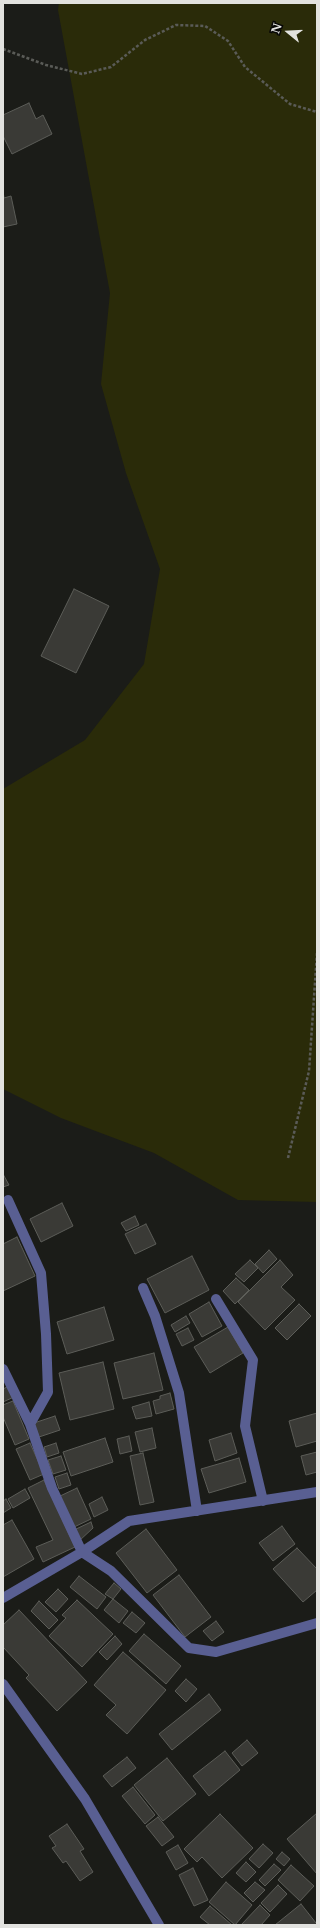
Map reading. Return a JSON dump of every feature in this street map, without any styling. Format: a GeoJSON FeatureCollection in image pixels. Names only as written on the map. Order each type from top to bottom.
{"type":"FeatureCollection","features":[{"type":"Feature","properties":{"kind":"street"},"geometry":{"type":"LineString","coordinates":[[8,1200],[41,1273],[46,1334],[48,1392],[30,1424]]}},
{"type":"Feature","properties":{"kind":"street"},"geometry":{"type":"LineString","coordinates":[[143,1288],[155,1316],[179,1393],[197,1511]]}},
{"type":"Feature","properties":{"kind":"street"},"geometry":{"type":"LineString","coordinates":[[216,1300],[253,1360],[245,1426],[263,1501]]}},
{"type":"Feature","properties":{"kind":"street"},"geometry":{"type":"LineString","coordinates":[[3,1369],[30,1424],[52,1488],[82,1552],[111,1571],[189,1648],[216,1652],[317,1623]]}},
{"type":"Feature","properties":{"kind":"street"},"geometry":{"type":"LineString","coordinates":[[3,1598],[82,1552],[129,1521],[317,1492]]}},
{"type":"Feature","properties":{"kind":"street"},"geometry":{"type":"LineString","coordinates":[[3,1684],[85,1799],[159,1925]]}},
{"type":"Feature","properties":{"kind":"path"},"geometry":{"type":"LineString","coordinates":[[3,49],[46,65],[82,74],[111,67],[145,40],[176,24],[205,26],[228,41],[245,67],[290,104],[317,112]]}},
{"type":"Feature","properties":{"kind":"path"},"geometry":{"type":"LineString","coordinates":[[288,1158],[309,1071],[317,953]]}},
{"type":"Feature","properties":{"kind":"shaded area"},"geometry":{"type":"Polygon","coordinates":[[[59,3],[317,3],[317,1202],[238,1200],[154,1153],[61,1118],[3,1089],[3,789],[85,740],[144,664],[160,569],[126,473],[101,384],[110,293],[58,10],[59,3]]]}},
{"type":"Feature","properties":{"kind":"building"},"geometry":{"type":"Polygon","coordinates":[[[29,103],[36,119],[43,115],[52,134],[12,154],[3,136],[3,115],[29,103]]]}},
{"type":"Feature","properties":{"kind":"building"},"geometry":{"type":"Polygon","coordinates":[[[3,191],[4,198],[11,196],[17,224],[3,227],[3,191]]]}},
{"type":"Feature","properties":{"kind":"building"},"geometry":{"type":"Polygon","coordinates":[[[74,589],[109,606],[76,673],[41,656],[74,589]]]}},
{"type":"Feature","properties":{"kind":"building"},"geometry":{"type":"Polygon","coordinates":[[[3,1174],[9,1185],[3,1187],[3,1174]]]}},
{"type":"Feature","properties":{"kind":"building"},"geometry":{"type":"Polygon","coordinates":[[[62,1203],[73,1226],[41,1242],[30,1219],[62,1203]]]}},
{"type":"Feature","properties":{"kind":"building"},"geometry":{"type":"Polygon","coordinates":[[[135,1216],[139,1225],[126,1231],[121,1223],[135,1216]]]}},
{"type":"Feature","properties":{"kind":"building"},"geometry":{"type":"Polygon","coordinates":[[[146,1224],[156,1244],[135,1254],[125,1234],[146,1224]]]}},
{"type":"Feature","properties":{"kind":"building"},"geometry":{"type":"Polygon","coordinates":[[[17,1237],[35,1276],[3,1291],[3,1244],[17,1237]]]}},
{"type":"Feature","properties":{"kind":"building"},"geometry":{"type":"Polygon","coordinates":[[[269,1250],[277,1259],[263,1273],[255,1264],[269,1250]]]}},
{"type":"Feature","properties":{"kind":"building"},"geometry":{"type":"Polygon","coordinates":[[[192,1256],[209,1290],[165,1313],[147,1279],[192,1256]]]}},
{"type":"Feature","properties":{"kind":"building"},"geometry":{"type":"Polygon","coordinates":[[[250,1260],[258,1268],[244,1282],[235,1274],[250,1260]]]}},
{"type":"Feature","properties":{"kind":"building"},"geometry":{"type":"Polygon","coordinates":[[[280,1260],[293,1275],[281,1287],[295,1300],[265,1330],[238,1302],[280,1260]]]}},
{"type":"Feature","properties":{"kind":"building"},"geometry":{"type":"Polygon","coordinates":[[[236,1278],[249,1290],[235,1304],[223,1291],[236,1278]]]}},
{"type":"Feature","properties":{"kind":"building"},"geometry":{"type":"Polygon","coordinates":[[[209,1302],[222,1326],[202,1337],[189,1314],[209,1302]]]}},
{"type":"Feature","properties":{"kind":"building"},"geometry":{"type":"Polygon","coordinates":[[[299,1304],[311,1316],[287,1340],[275,1328],[299,1304]]]}},
{"type":"Feature","properties":{"kind":"building"},"geometry":{"type":"Polygon","coordinates":[[[104,1307],[114,1340],[67,1354],[57,1322],[104,1307]]]}},
{"type":"Feature","properties":{"kind":"building"},"geometry":{"type":"Polygon","coordinates":[[[186,1316],[190,1323],[175,1332],[171,1325],[186,1316]]]}},
{"type":"Feature","properties":{"kind":"building"},"geometry":{"type":"Polygon","coordinates":[[[228,1327],[243,1353],[210,1373],[194,1347],[228,1327]]]}},
{"type":"Feature","properties":{"kind":"building"},"geometry":{"type":"Polygon","coordinates":[[[188,1328],[194,1340],[182,1346],[176,1334],[188,1328]]]}},
{"type":"Feature","properties":{"kind":"building"},"geometry":{"type":"Polygon","coordinates":[[[154,1353],[163,1390],[123,1399],[114,1363],[154,1353]]]}},
{"type":"Feature","properties":{"kind":"building"},"geometry":{"type":"Polygon","coordinates":[[[103,1362],[114,1409],[70,1420],[59,1373],[103,1362]]]}},
{"type":"Feature","properties":{"kind":"building"},"geometry":{"type":"Polygon","coordinates":[[[9,1386],[14,1397],[3,1402],[3,1389],[9,1386]]]}},
{"type":"Feature","properties":{"kind":"building"},"geometry":{"type":"Polygon","coordinates":[[[170,1393],[174,1409],[156,1414],[153,1401],[160,1399],[160,1396],[170,1393]]]}},
{"type":"Feature","properties":{"kind":"building"},"geometry":{"type":"Polygon","coordinates":[[[13,1401],[29,1439],[15,1445],[3,1417],[3,1405],[13,1401]]]}},
{"type":"Feature","properties":{"kind":"building"},"geometry":{"type":"Polygon","coordinates":[[[149,1402],[152,1416],[136,1419],[132,1407],[149,1402]]]}},
{"type":"Feature","properties":{"kind":"building"},"geometry":{"type":"Polygon","coordinates":[[[317,1413],[317,1441],[296,1447],[289,1421],[317,1413]]]}},
{"type":"Feature","properties":{"kind":"building"},"geometry":{"type":"Polygon","coordinates":[[[55,1416],[60,1430],[39,1437],[34,1423],[55,1416]]]}},
{"type":"Feature","properties":{"kind":"building"},"geometry":{"type":"Polygon","coordinates":[[[152,1428],[156,1448],[140,1452],[135,1432],[152,1428]]]}},
{"type":"Feature","properties":{"kind":"building"},"geometry":{"type":"Polygon","coordinates":[[[231,1433],[237,1453],[215,1461],[209,1440],[231,1433]]]}},
{"type":"Feature","properties":{"kind":"building"},"geometry":{"type":"Polygon","coordinates":[[[129,1436],[132,1451],[120,1454],[117,1439],[129,1436]]]}},
{"type":"Feature","properties":{"kind":"building"},"geometry":{"type":"Polygon","coordinates":[[[105,1438],[113,1462],[71,1476],[63,1452],[105,1438]]]}},
{"type":"Feature","properties":{"kind":"building"},"geometry":{"type":"Polygon","coordinates":[[[30,1443],[44,1474],[30,1480],[16,1449],[30,1443]]]}},
{"type":"Feature","properties":{"kind":"building"},"geometry":{"type":"Polygon","coordinates":[[[56,1443],[59,1453],[47,1457],[44,1447],[56,1443]]]}},
{"type":"Feature","properties":{"kind":"building"},"geometry":{"type":"Polygon","coordinates":[[[317,1452],[317,1472],[306,1475],[301,1456],[317,1452]]]}},
{"type":"Feature","properties":{"kind":"building"},"geometry":{"type":"Polygon","coordinates":[[[143,1453],[154,1502],[140,1505],[130,1456],[143,1453]]]}},
{"type":"Feature","properties":{"kind":"building"},"geometry":{"type":"Polygon","coordinates":[[[61,1456],[66,1470],[53,1474],[48,1460],[61,1456]]]}},
{"type":"Feature","properties":{"kind":"building"},"geometry":{"type":"Polygon","coordinates":[[[239,1458],[246,1482],[209,1493],[201,1469],[239,1458]]]}},
{"type":"Feature","properties":{"kind":"building"},"geometry":{"type":"Polygon","coordinates":[[[67,1473],[71,1485],[59,1489],[55,1477],[67,1473]]]}},
{"type":"Feature","properties":{"kind":"building"},"geometry":{"type":"Polygon","coordinates":[[[44,1480],[75,1547],[43,1562],[36,1547],[53,1540],[28,1488],[44,1480]]]}},
{"type":"Feature","properties":{"kind":"building"},"geometry":{"type":"Polygon","coordinates":[[[77,1488],[91,1519],[72,1528],[58,1497],[77,1488]]]}},
{"type":"Feature","properties":{"kind":"building"},"geometry":{"type":"Polygon","coordinates":[[[25,1489],[30,1498],[13,1508],[8,1499],[25,1489]]]}},
{"type":"Feature","properties":{"kind":"building"},"geometry":{"type":"Polygon","coordinates":[[[102,1497],[108,1510],[94,1517],[89,1504],[102,1497]]]}},
{"type":"Feature","properties":{"kind":"building"},"geometry":{"type":"Polygon","coordinates":[[[6,1499],[11,1508],[3,1513],[3,1501],[6,1499]]]}},
{"type":"Feature","properties":{"kind":"building"},"geometry":{"type":"Polygon","coordinates":[[[12,1520],[34,1559],[3,1577],[3,1525],[12,1520]]]}},
{"type":"Feature","properties":{"kind":"building"},"geometry":{"type":"Polygon","coordinates":[[[91,1522],[93,1528],[79,1541],[74,1530],[91,1522]]]}},
{"type":"Feature","properties":{"kind":"building"},"geometry":{"type":"Polygon","coordinates":[[[282,1526],[295,1544],[273,1561],[259,1543],[282,1526]]]}},
{"type":"Feature","properties":{"kind":"building"},"geometry":{"type":"Polygon","coordinates":[[[146,1529],[177,1570],[147,1593],[116,1553],[146,1529]]]}},
{"type":"Feature","properties":{"kind":"building"},"geometry":{"type":"Polygon","coordinates":[[[297,1548],[317,1569],[317,1590],[303,1602],[273,1569],[297,1548]]]}},
{"type":"Feature","properties":{"kind":"building"},"geometry":{"type":"Polygon","coordinates":[[[179,1575],[211,1617],[185,1637],[153,1595],[179,1575]]]}},
{"type":"Feature","properties":{"kind":"building"},"geometry":{"type":"Polygon","coordinates":[[[79,1576],[106,1597],[97,1609],[70,1587],[79,1576]]]}},
{"type":"Feature","properties":{"kind":"building"},"geometry":{"type":"Polygon","coordinates":[[[114,1583],[121,1589],[113,1599],[105,1594],[114,1583]]]}},
{"type":"Feature","properties":{"kind":"building"},"geometry":{"type":"Polygon","coordinates":[[[58,1589],[68,1599],[56,1612],[45,1602],[58,1589]]]}},
{"type":"Feature","properties":{"kind":"building"},"geometry":{"type":"Polygon","coordinates":[[[113,1599],[128,1611],[119,1623],[104,1610],[113,1599]]]}},
{"type":"Feature","properties":{"kind":"building"},"geometry":{"type":"Polygon","coordinates":[[[77,1600],[113,1634],[82,1667],[49,1636],[66,1618],[62,1615],[77,1600]]]}},
{"type":"Feature","properties":{"kind":"building"},"geometry":{"type":"Polygon","coordinates":[[[39,1601],[58,1620],[49,1629],[31,1611],[39,1601]]]}},
{"type":"Feature","properties":{"kind":"building"},"geometry":{"type":"Polygon","coordinates":[[[19,1610],[87,1682],[57,1711],[26,1678],[29,1675],[3,1647],[3,1625],[19,1610]]]}},
{"type":"Feature","properties":{"kind":"building"},"geometry":{"type":"Polygon","coordinates":[[[132,1612],[145,1623],[136,1633],[123,1623],[132,1612]]]}},
{"type":"Feature","properties":{"kind":"building"},"geometry":{"type":"Polygon","coordinates":[[[216,1621],[224,1632],[212,1641],[203,1631],[216,1621]]]}},
{"type":"Feature","properties":{"kind":"building"},"geometry":{"type":"Polygon","coordinates":[[[144,1634],[181,1666],[166,1684],[129,1651],[144,1634]]]}},
{"type":"Feature","properties":{"kind":"building"},"geometry":{"type":"Polygon","coordinates":[[[115,1636],[122,1644],[107,1660],[99,1652],[115,1636]]]}},
{"type":"Feature","properties":{"kind":"building"},"geometry":{"type":"Polygon","coordinates":[[[123,1652],[166,1690],[127,1734],[106,1715],[116,1705],[94,1685],[123,1652]]]}},
{"type":"Feature","properties":{"kind":"building"},"geometry":{"type":"Polygon","coordinates":[[[186,1679],[197,1689],[186,1702],[175,1691],[186,1679]]]}},
{"type":"Feature","properties":{"kind":"building"},"geometry":{"type":"Polygon","coordinates":[[[209,1694],[221,1710],[172,1750],[159,1734],[209,1694]]]}},
{"type":"Feature","properties":{"kind":"building"},"geometry":{"type":"Polygon","coordinates":[[[247,1740],[258,1753],[242,1766],[232,1753],[247,1740]]]}},
{"type":"Feature","properties":{"kind":"building"},"geometry":{"type":"Polygon","coordinates":[[[225,1751],[240,1770],[209,1796],[193,1776],[225,1751]]]}},
{"type":"Feature","properties":{"kind":"building"},"geometry":{"type":"Polygon","coordinates":[[[127,1757],[136,1768],[112,1787],[103,1776],[127,1757]]]}},
{"type":"Feature","properties":{"kind":"building"},"geometry":{"type":"Polygon","coordinates":[[[167,1758],[196,1794],[163,1821],[134,1785],[167,1758]]]}},
{"type":"Feature","properties":{"kind":"building"},"geometry":{"type":"Polygon","coordinates":[[[133,1787],[155,1815],[145,1824],[122,1796],[133,1787]]]}},
{"type":"Feature","properties":{"kind":"building"},"geometry":{"type":"Polygon","coordinates":[[[317,1813],[317,1874],[287,1839],[317,1813]]]}},
{"type":"Feature","properties":{"kind":"building"},"geometry":{"type":"Polygon","coordinates":[[[220,1814],[253,1848],[222,1878],[202,1857],[197,1862],[184,1849],[220,1814]]]}},
{"type":"Feature","properties":{"kind":"building"},"geometry":{"type":"Polygon","coordinates":[[[158,1817],[174,1837],[162,1846],[146,1826],[158,1817]]]}},
{"type":"Feature","properties":{"kind":"building"},"geometry":{"type":"Polygon","coordinates":[[[67,1824],[84,1849],[80,1851],[93,1872],[80,1881],[66,1861],[63,1863],[52,1848],[56,1846],[49,1836],[67,1824]]]}},
{"type":"Feature","properties":{"kind":"building"},"geometry":{"type":"Polygon","coordinates":[[[263,1844],[273,1853],[259,1868],[249,1859],[263,1844]]]}},
{"type":"Feature","properties":{"kind":"building"},"geometry":{"type":"Polygon","coordinates":[[[178,1845],[188,1863],[176,1870],[166,1852],[178,1845]]]}},
{"type":"Feature","properties":{"kind":"building"},"geometry":{"type":"Polygon","coordinates":[[[282,1852],[290,1859],[284,1866],[276,1859],[282,1852]]]}},
{"type":"Feature","properties":{"kind":"building"},"geometry":{"type":"Polygon","coordinates":[[[246,1862],[256,1872],[246,1882],[236,1873],[246,1862]]]}},
{"type":"Feature","properties":{"kind":"building"},"geometry":{"type":"Polygon","coordinates":[[[274,1864],[281,1870],[265,1886],[259,1880],[274,1864]]]}},
{"type":"Feature","properties":{"kind":"building"},"geometry":{"type":"Polygon","coordinates":[[[291,1865],[314,1886],[300,1901],[278,1880],[291,1865]]]}},
{"type":"Feature","properties":{"kind":"building"},"geometry":{"type":"Polygon","coordinates":[[[193,1868],[208,1900],[194,1906],[179,1875],[193,1868]]]}},
{"type":"Feature","properties":{"kind":"building"},"geometry":{"type":"Polygon","coordinates":[[[226,1882],[252,1905],[235,1925],[209,1902],[226,1882]]]}},
{"type":"Feature","properties":{"kind":"building"},"geometry":{"type":"Polygon","coordinates":[[[255,1882],[265,1890],[253,1902],[244,1893],[255,1882]]]}},
{"type":"Feature","properties":{"kind":"building"},"geometry":{"type":"Polygon","coordinates":[[[278,1885],[287,1894],[270,1912],[261,1903],[278,1885]]]}},
{"type":"Feature","properties":{"kind":"building"},"geometry":{"type":"Polygon","coordinates":[[[301,1904],[316,1923],[317,1922],[317,1925],[275,1925],[301,1904]]]}},
{"type":"Feature","properties":{"kind":"building"},"geometry":{"type":"Polygon","coordinates":[[[260,1905],[270,1915],[261,1925],[241,1925],[260,1905]]]}},
{"type":"Feature","properties":{"kind":"building"},"geometry":{"type":"Polygon","coordinates":[[[210,1906],[232,1925],[210,1925],[200,1917],[210,1906]]]}}]}
